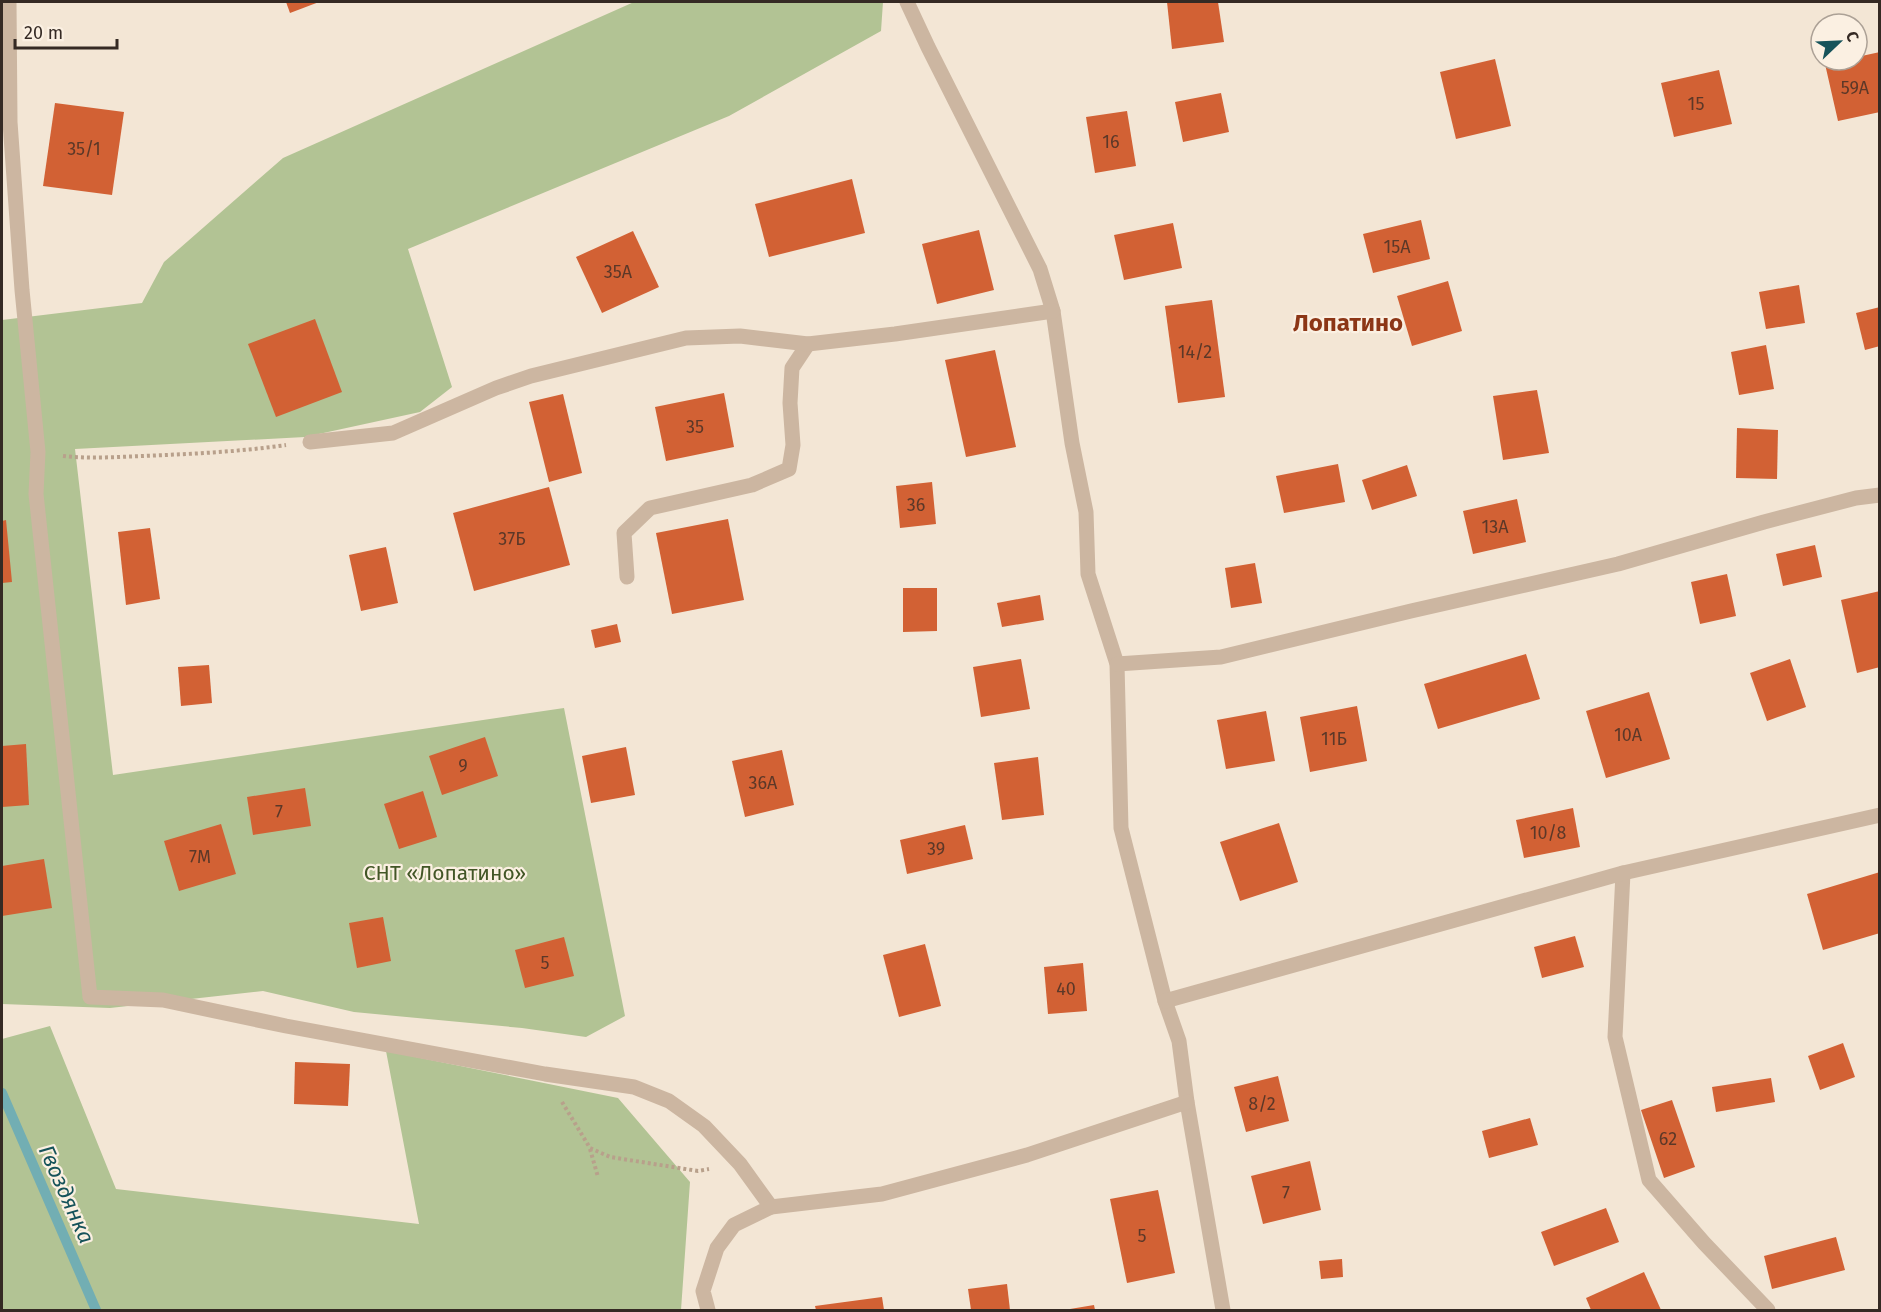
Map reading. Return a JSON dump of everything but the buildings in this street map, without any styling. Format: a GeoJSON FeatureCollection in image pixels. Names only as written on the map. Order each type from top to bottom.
{"type":"FeatureCollection","features":[{"type":"Feature","properties":{"kind":"street"},"geometry":{"type":"LineString","coordinates":[[9,2],[10,122],[22,290],[38,452],[36,494],[90,997],[163,999],[286,1026],[545,1074],[634,1087],[669,1101],[704,1126],[740,1164],[771,1207]]}},
{"type":"Feature","properties":{"kind":"street"},"geometry":{"type":"LineString","coordinates":[[907,2],[1040,270],[1053,311],[1072,442],[1086,512],[1088,574],[1117,664],[1121,828],[1165,1001],[1179,1041],[1186,1102],[1223,1311]]}},
{"type":"Feature","properties":{"kind":"street"},"geometry":{"type":"LineString","coordinates":[[310,442],[393,433],[531,375],[686,338],[740,336],[808,344],[1053,311]]}},
{"type":"Feature","properties":{"kind":"street"},"geometry":{"type":"LineString","coordinates":[[627,577],[624,533],[650,508],[752,485],[789,469],[793,445],[790,403],[792,368],[808,344]]}},
{"type":"Feature","properties":{"kind":"street"},"geometry":{"type":"LineString","coordinates":[[1117,664],[1221,657],[1618,564],[1764,522],[1856,498],[1880,495]]}},
{"type":"Feature","properties":{"kind":"street"},"geometry":{"type":"LineString","coordinates":[[1165,1001],[1623,873],[1880,815]]}},
{"type":"Feature","properties":{"kind":"street"},"geometry":{"type":"LineString","coordinates":[[1623,873],[1615,1037],[1649,1180],[1768,1311]]}},
{"type":"Feature","properties":{"kind":"street"},"geometry":{"type":"LineString","coordinates":[[708,1311],[704,1291],[717,1248],[734,1225],[771,1207],[882,1194],[1027,1155],[1186,1102]]}},
{"type":"Feature","properties":{"kind":"path"},"geometry":{"type":"LineString","coordinates":[[38,452],[80,458],[144,456],[252,450],[310,442]]}},
{"type":"Feature","properties":{"kind":"path"},"geometry":{"type":"LineString","coordinates":[[545,1074],[590,1148],[598,1177]]}},
{"type":"Feature","properties":{"kind":"path"},"geometry":{"type":"LineString","coordinates":[[590,1148],[610,1157],[698,1171],[740,1164]]}},
{"type":"Feature","properties":{"kind":"green space","name":"СНТ «Лопатино»"},"geometry":{"type":"Polygon","coordinates":[[[634,2],[883,2],[881,31],[729,116],[408,249],[452,387],[420,412],[305,437],[75,449],[113,775],[564,708],[625,1016],[586,1037],[522,1028],[354,1012],[263,991],[110,1008],[2,1004],[2,320],[142,303],[164,262],[283,158],[634,2]]]}},
{"type":"Feature","properties":{"kind":"green space"},"geometry":{"type":"Polygon","coordinates":[[[50,1026],[116,1189],[419,1224],[386,1051],[618,1098],[690,1182],[681,1310],[2,1310],[2,1039],[50,1026]]]}},
{"type":"Feature","properties":{"kind":"waterway","name":"Гвоздянка"},"geometry":{"type":"LineString","coordinates":[[2,1093],[96,1310]]}},
{"type":"Feature","properties":{"kind":"district","name":"Лопатино"},"geometry":{"type":"Point","coordinates":[1348,323]}}]}
